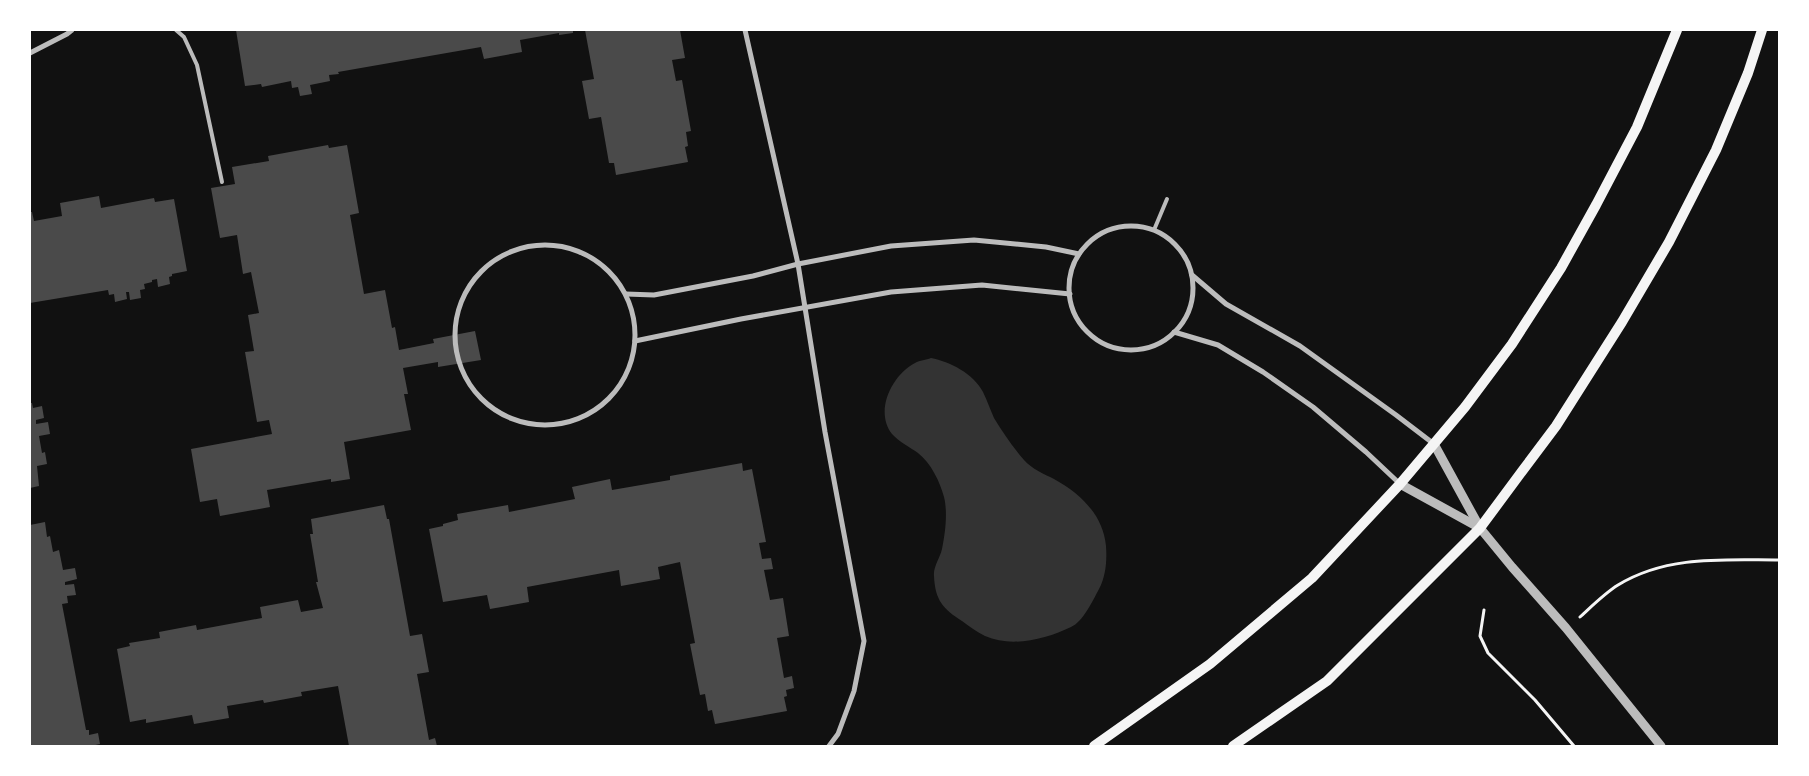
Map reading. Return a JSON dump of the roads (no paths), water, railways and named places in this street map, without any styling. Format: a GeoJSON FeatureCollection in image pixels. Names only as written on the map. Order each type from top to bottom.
{"type":"FeatureCollection","features":[{"type":"Feature","properties":{"kind":"main road"},"geometry":{"type":"LineString","coordinates":[[1094,746],[1210,664],[1312,578],[1400,484],[1465,407],[1512,344],[1561,268],[1596,206],[1637,127],[1677,30]]}},
{"type":"Feature","properties":{"kind":"main road"},"geometry":{"type":"LineString","coordinates":[[1233,746],[1327,681],[1480,528],[1556,426],[1622,322],[1669,242],[1716,150],[1748,72],[1762,30]]}},
{"type":"Feature","properties":{"kind":"street"},"geometry":{"type":"LineString","coordinates":[[30,53],[72,30]]}},
{"type":"Feature","properties":{"kind":"street"},"geometry":{"type":"LineString","coordinates":[[746,30],[798,264],[825,432],[864,642],[854,690],[838,734],[830,746]]}},
{"type":"Feature","properties":{"kind":"street"},"geometry":{"type":"LineString","coordinates":[[1124,226],[1139,226],[1154,230],[1167,237],[1179,247],[1187,260],[1192,275],[1193,290],[1190,306],[1184,320],[1174,332],[1151,346],[1138,350],[1110,346],[1098,340],[1087,331],[1079,320],[1073,308],[1070,294],[1071,273],[1079,254],[1093,240],[1109,230],[1124,226]]}},
{"type":"Feature","properties":{"kind":"street"},"geometry":{"type":"LineString","coordinates":[[626,294],[654,296],[753,276],[798,264],[891,246],[974,240],[1046,247],[1079,254]]}},
{"type":"Feature","properties":{"kind":"street"},"geometry":{"type":"LineString","coordinates":[[539,244],[567,246],[591,256],[611,273],[626,294],[634,317],[635,341],[629,368],[615,392],[595,411],[570,422],[542,426],[515,421],[490,408],[471,389],[459,364],[454,337],[458,309],[469,284],[488,264],[512,250],[539,244]]}},
{"type":"Feature","properties":{"kind":"street"},"geometry":{"type":"LineString","coordinates":[[1192,275],[1226,304],[1300,346],[1434,444],[1480,528],[1566,628],[1661,746]]}},
{"type":"Feature","properties":{"kind":"street"},"geometry":{"type":"LineString","coordinates":[[635,341],[806,306],[891,292],[982,285],[1070,294]]}},
{"type":"Feature","properties":{"kind":"street"},"geometry":{"type":"LineString","coordinates":[[1174,332],[1218,345],[1263,372],[1312,407],[1366,452],[1400,484],[1480,528]]}},
{"type":"Feature","properties":{"kind":"lane"},"geometry":{"type":"LineString","coordinates":[[176,30],[184,37],[197,65],[222,182]]}},
{"type":"Feature","properties":{"kind":"lane"},"geometry":{"type":"LineString","coordinates":[[1154,230],[1167,199]]}}]}
